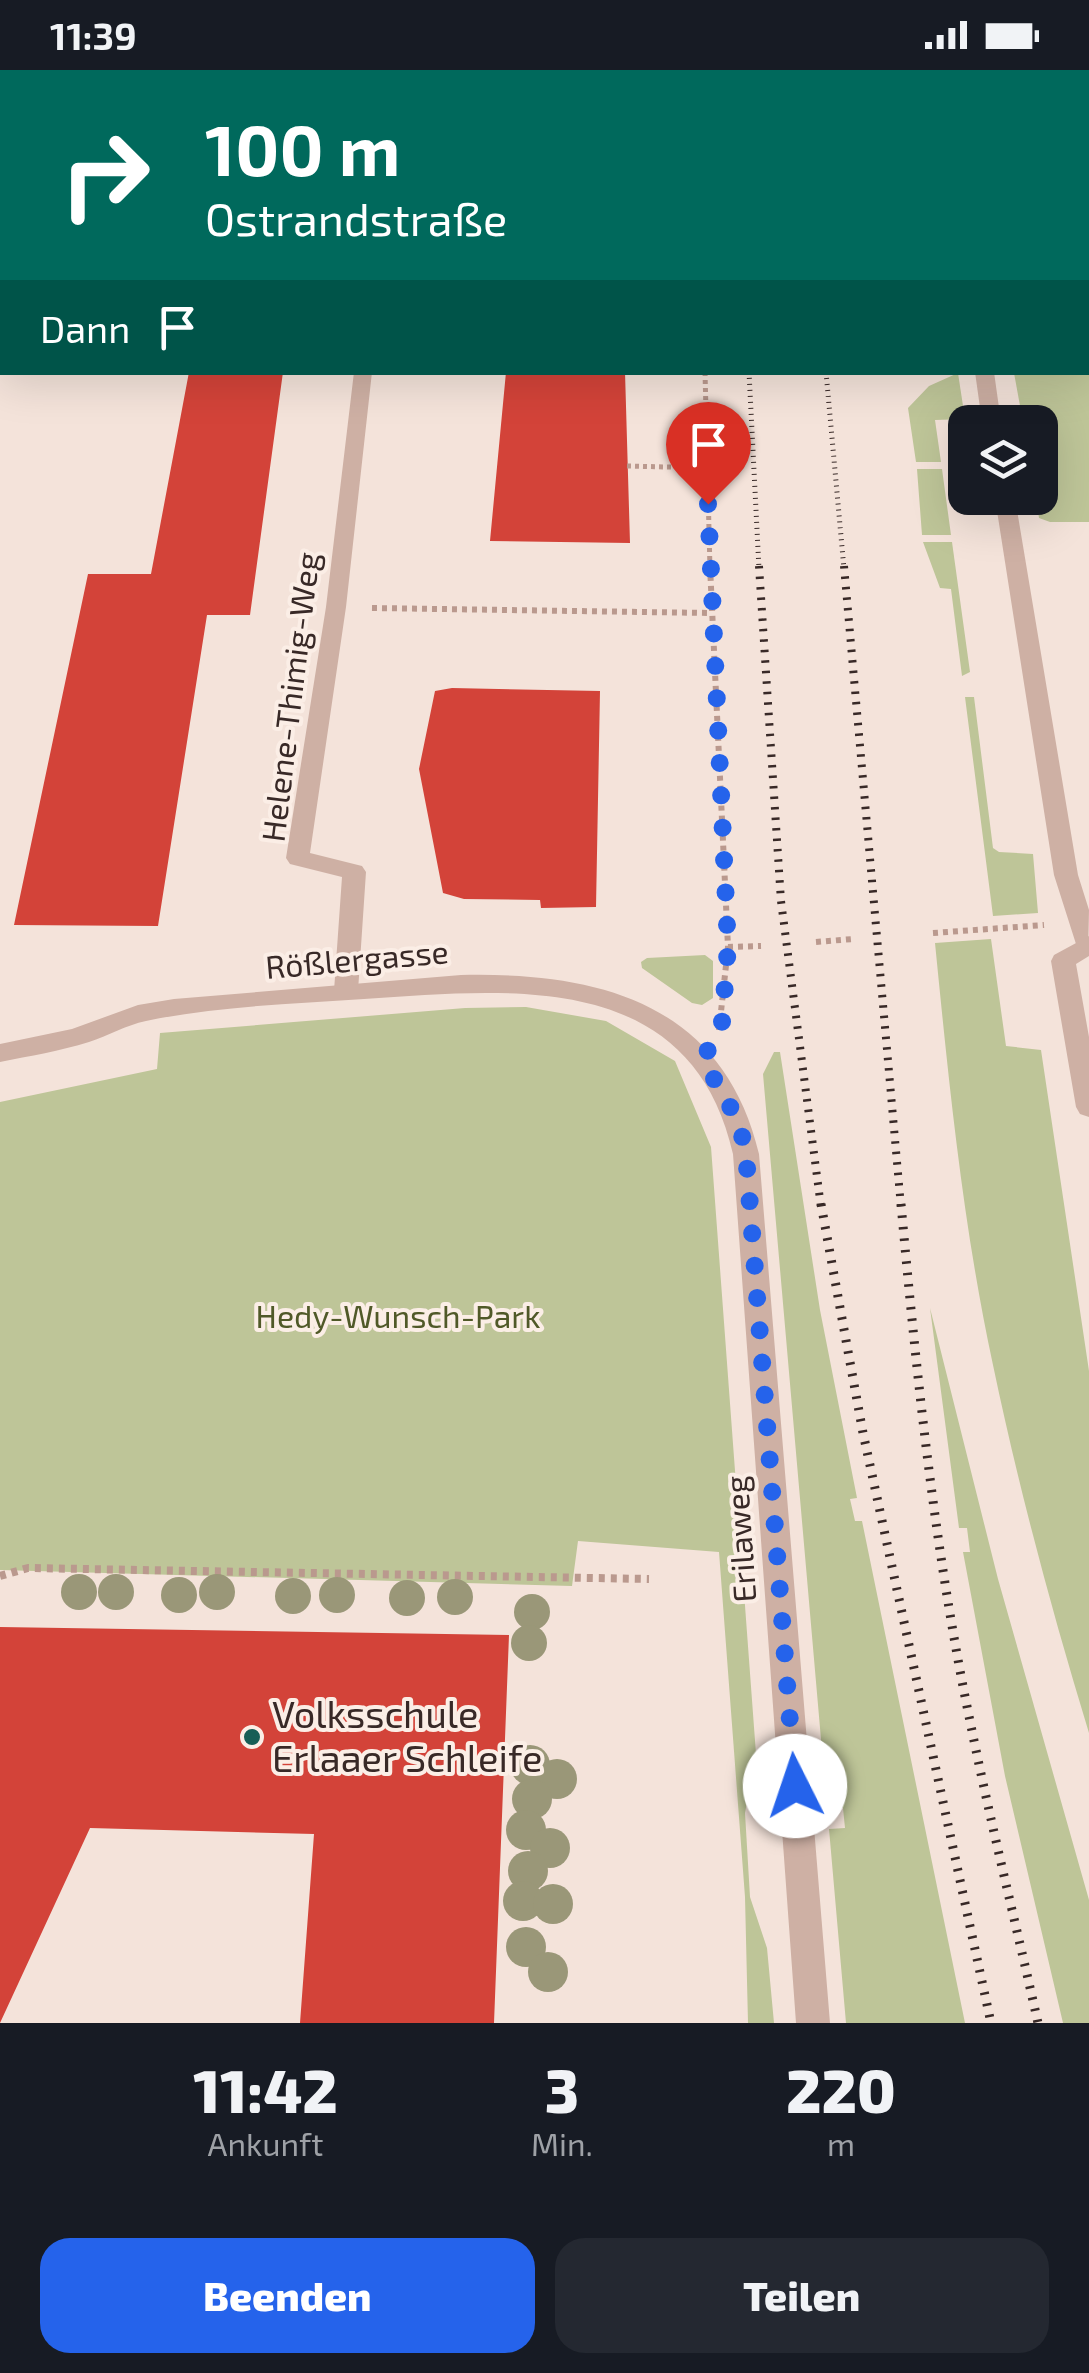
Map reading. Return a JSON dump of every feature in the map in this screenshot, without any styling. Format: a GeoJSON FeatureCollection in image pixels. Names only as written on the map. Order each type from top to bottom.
{"type":"FeatureCollection","features":[{"type":"Feature","properties":{"kind":"street","name":"Helene-Thimig-Weg"},"geometry":{"type":"LineString","coordinates":[[346,991],[354,872],[298,858],[336,607],[363,375]]}},
{"type":"Feature","properties":{"kind":"street"},"geometry":{"type":"LineString","coordinates":[[984,375],[989,405]]}},
{"type":"Feature","properties":{"kind":"street"},"geometry":{"type":"LineString","coordinates":[[1008,515],[1066,874],[1089,944],[1063,960],[1089,1106]]}},
{"type":"Feature","properties":{"kind":"street","name":"Rößlergasse"},"geometry":{"type":"LineString","coordinates":[[0,1053],[82,1035],[144,1012],[346,991],[502,981],[614,997],[661,1020],[703,1060]]}},
{"type":"Feature","properties":{"kind":"street","name":"Erilaweg"},"geometry":{"type":"LineString","coordinates":[[703,1060],[739,1122],[746,1154],[814,2023]]}},
{"type":"Feature","properties":{"kind":"path"},"geometry":{"type":"LineString","coordinates":[[703,1060],[722,1022],[728,947],[711,613],[704,375]]}},
{"type":"Feature","properties":{"kind":"path"},"geometry":{"type":"LineString","coordinates":[[627,466],[707,468]]}},
{"type":"Feature","properties":{"kind":"path"},"geometry":{"type":"LineString","coordinates":[[336,607],[711,613]]}},
{"type":"Feature","properties":{"kind":"path"},"geometry":{"type":"LineString","coordinates":[[934,933],[1052,924],[1063,960]]}},
{"type":"Feature","properties":{"kind":"path"},"geometry":{"type":"LineString","coordinates":[[816,942],[853,939]]}},
{"type":"Feature","properties":{"kind":"path"},"geometry":{"type":"LineString","coordinates":[[728,947],[761,946]]}},
{"type":"Feature","properties":{"kind":"path"},"geometry":{"type":"LineString","coordinates":[[0,1576],[28,1568],[649,1579]]}},
{"type":"Feature","properties":{"kind":"green space"},"geometry":{"type":"Polygon","coordinates":[[[958,375],[963,405],[948,405],[948,420],[935,420],[941,462],[916,462],[908,408],[929,386],[958,375]]]}},
{"type":"Feature","properties":{"kind":"green space"},"geometry":{"type":"Polygon","coordinates":[[[1014,375],[1089,375],[1089,522],[1050,522],[1039,515],[1058,515],[1058,405],[1020,405],[1014,375]]]}},
{"type":"Feature","properties":{"kind":"green space"},"geometry":{"type":"Polygon","coordinates":[[[917,469],[942,469],[951,535],[922,535],[917,469]]]}},
{"type":"Feature","properties":{"kind":"green space"},"geometry":{"type":"Polygon","coordinates":[[[923,542],[952,542],[970,672],[962,676],[951,589],[940,588],[923,542]]]}},
{"type":"Feature","properties":{"kind":"green space"},"geometry":{"type":"Polygon","coordinates":[[[965,697],[974,697],[993,848],[999,852],[1033,854],[1038,913],[993,916],[965,697]]]}},
{"type":"Feature","properties":{"kind":"green space"},"geometry":{"type":"Polygon","coordinates":[[[991,939],[1006,1046],[1041,1050],[1089,1371],[1089,1733],[1037,1550],[1003,1411],[982,1313],[958,1155],[935,943],[991,939]]]}},
{"type":"Feature","properties":{"kind":"green space"},"geometry":{"type":"Polygon","coordinates":[[[705,955],[713,961],[713,998],[702,1005],[692,1003],[642,968],[641,962],[647,958],[705,955]]]}},
{"type":"Feature","properties":{"kind":"green space","name":"Hedy-Wunsch-Park"},"geometry":{"type":"Polygon","coordinates":[[[526,1007],[606,1021],[675,1061],[711,1147],[756,1754],[745,1813],[750,1897],[767,1948],[774,2023],[748,2023],[745,1897],[719,1552],[578,1541],[572,1586],[0,1570],[0,1102],[157,1069],[160,1033],[465,1008],[526,1007]]]}},
{"type":"Feature","properties":{"kind":"green space"},"geometry":{"type":"Polygon","coordinates":[[[774,1052],[780,1052],[820,1310],[857,1498],[850,1499],[855,1521],[862,1521],[965,2023],[846,2023],[829,1829],[845,1828],[843,1808],[827,1808],[763,1074],[774,1052]]]}},
{"type":"Feature","properties":{"kind":"green space"},"geometry":{"type":"Polygon","coordinates":[[[930,1308],[998,1579],[1089,1900],[1089,2023],[1063,2023],[1005,1776],[963,1552],[970,1552],[967,1528],[959,1528],[930,1308]]]}},
{"type":"Feature","properties":{"kind":"building"},"geometry":{"type":"Polygon","coordinates":[[[188,375],[283,375],[250,615],[207,615],[158,926],[14,925],[88,574],[151,574],[188,375]]]}},
{"type":"Feature","properties":{"kind":"building"},"geometry":{"type":"Polygon","coordinates":[[[506,375],[625,375],[630,543],[490,541],[506,375]]]}},
{"type":"Feature","properties":{"kind":"building"},"geometry":{"type":"Polygon","coordinates":[[[435,691],[600,691],[596,907],[541,908],[540,900],[464,899],[443,893],[419,769],[435,691]]]}},
{"type":"Feature","properties":{"kind":"building","name":"Volksschule Erlaaer Schleife"},"geometry":{"type":"Polygon","coordinates":[[[0,1627],[509,1635],[494,2023],[300,2023],[314,1834],[90,1828],[0,2023],[0,1627]]]}},
{"type":"Feature","properties":{"kind":"railway"},"geometry":{"type":"LineString","coordinates":[[749,375],[759,569]]}},
{"type":"Feature","properties":{"kind":"railway"},"geometry":{"type":"LineString","coordinates":[[826,375],[844,569]]}},
{"type":"Feature","properties":{"kind":"railway"},"geometry":{"type":"LineString","coordinates":[[759,566],[781,901],[821,1207]]}},
{"type":"Feature","properties":{"kind":"railway"},"geometry":{"type":"LineString","coordinates":[[844,566],[901,1207]]}},
{"type":"Feature","properties":{"kind":"railway"},"geometry":{"type":"LineString","coordinates":[[821,1204],[863,1433],[991,2023]]}},
{"type":"Feature","properties":{"kind":"railway"},"geometry":{"type":"LineString","coordinates":[[901,1204],[921,1401],[947,1596],[979,1763],[1038,2023]]}},
{"type":"Feature","properties":{"kind":"place","name":"Volksschule Erlaaer Schleife"},"geometry":{"type":"Point","coordinates":[252,1737]}},
{"type":"Feature","properties":{"kind":"route"},"geometry":{"type":"LineString","coordinates":[[708,504],[728,947],[722,1022],[703,1060],[722,1086],[739,1122],[746,1154],[795,1786]]}}]}
